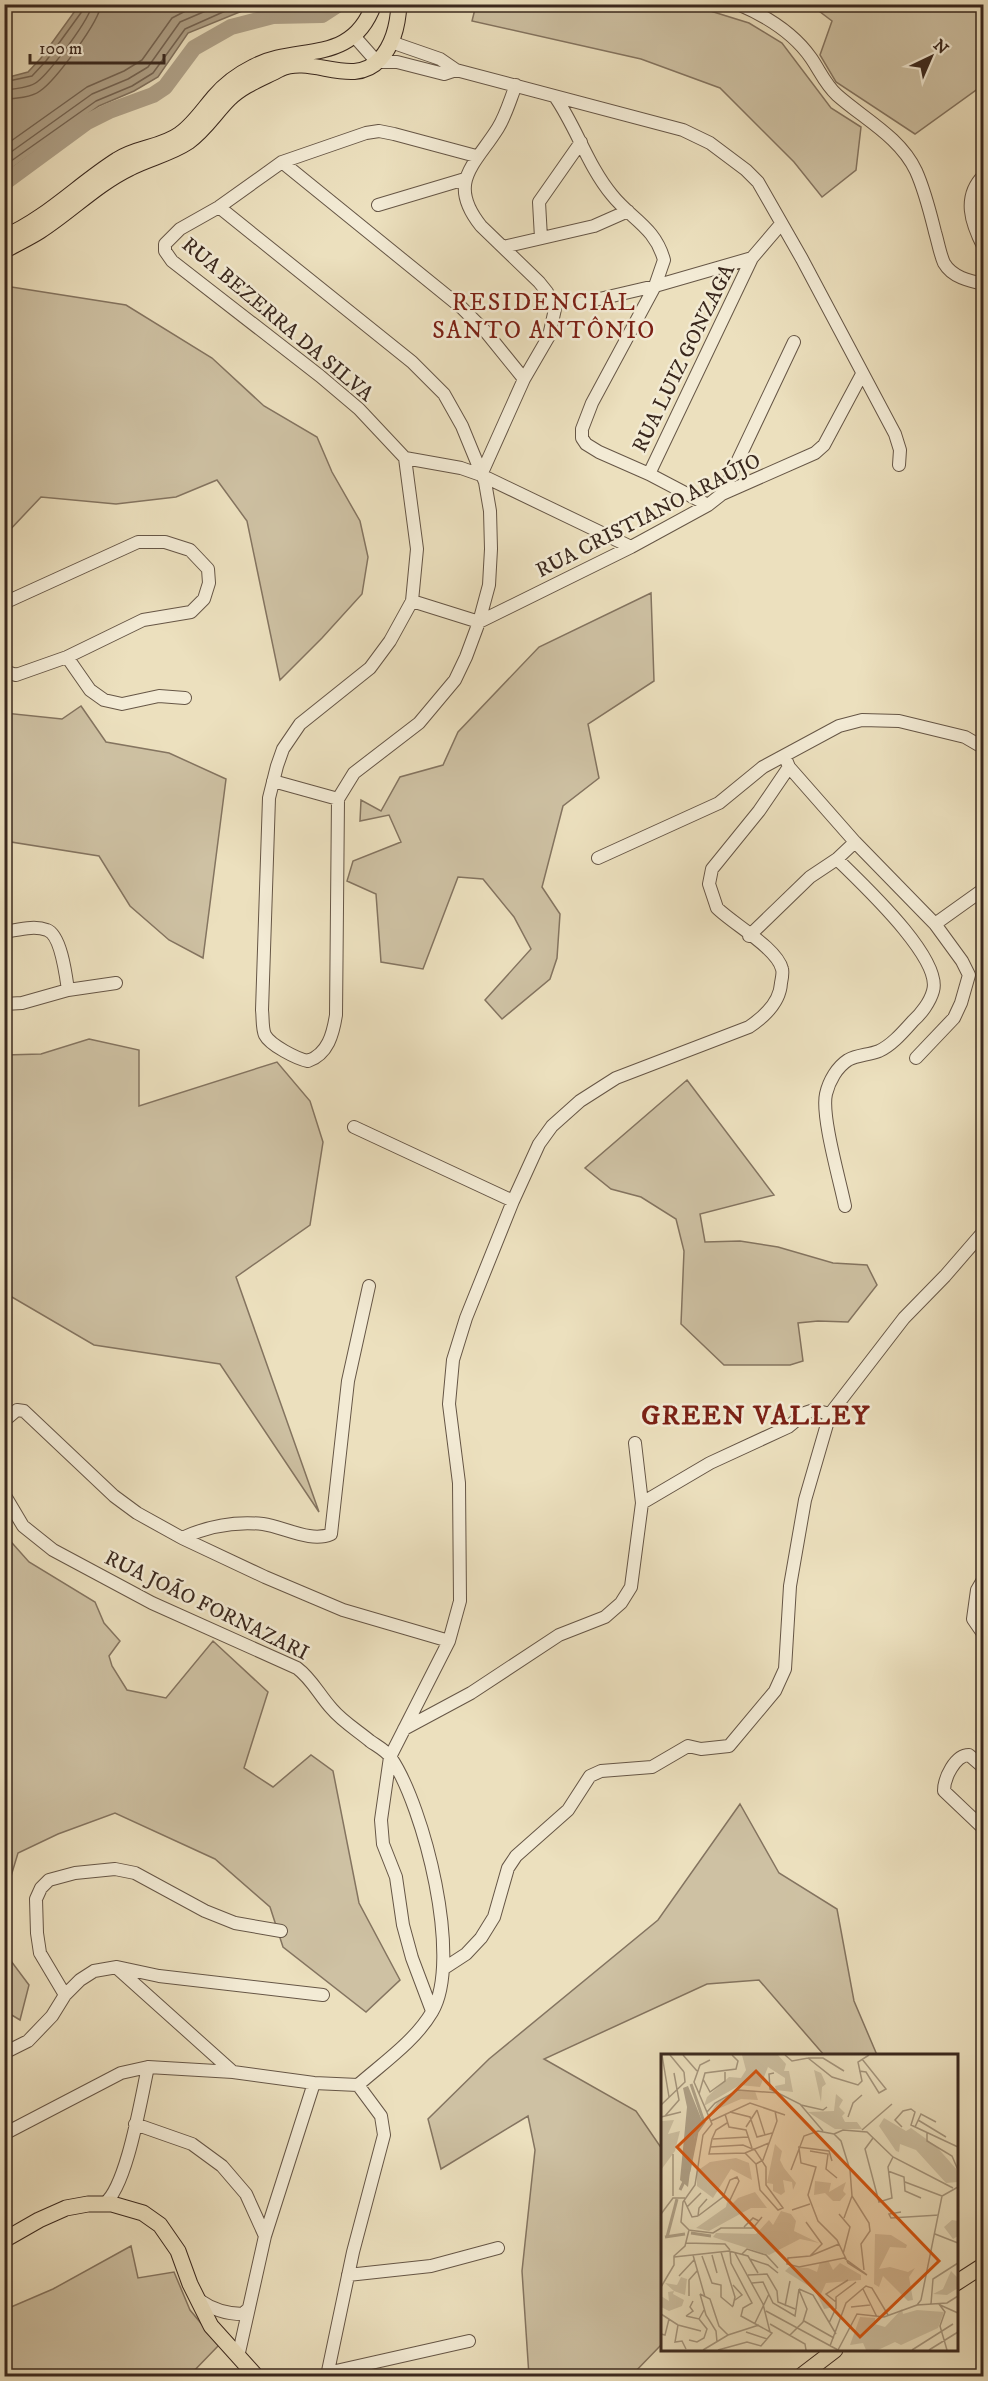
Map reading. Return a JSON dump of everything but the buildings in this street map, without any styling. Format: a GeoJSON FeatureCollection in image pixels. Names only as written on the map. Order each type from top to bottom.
{"type":"FeatureCollection","features":[{"type":"Feature","properties":{"kind":"main road"},"geometry":{"type":"LineString","coordinates":[[4,237],[29,224],[119,158],[162,144],[180,134],[233,78],[269,59],[329,49],[354,36],[365,24],[374,4]]}},
{"type":"Feature","properties":{"kind":"main road"},"geometry":{"type":"LineString","coordinates":[[4,250],[40,231],[130,168],[164,155],[188,141],[207,126],[230,98],[245,87],[284,68],[298,64],[347,72],[370,68],[391,42],[399,4]]}},
{"type":"Feature","properties":{"kind":"main road"},"geometry":{"type":"LineString","coordinates":[[4,2240],[66,2208],[104,2204],[143,2213],[160,2225],[178,2251],[196,2298],[211,2326],[256,2376]]}},
{"type":"Feature","properties":{"kind":"main road"},"geometry":{"type":"LineString","coordinates":[[958,2282],[984,2265]]}},
{"type":"Feature","properties":{"kind":"main road"},"geometry":{"type":"LineString","coordinates":[[801,2376],[832,2351]]}},
{"type":"Feature","properties":{"kind":"street"},"geometry":{"type":"LineString","coordinates":[[738,4],[777,25],[793,38],[810,58],[822,79],[836,94],[902,149],[915,169],[926,198],[945,264],[965,280],[984,284]]}},
{"type":"Feature","properties":{"kind":"street"},"geometry":{"type":"LineString","coordinates":[[354,36],[377,62],[397,62],[444,74],[456,70]]}},
{"type":"Feature","properties":{"kind":"street"},"geometry":{"type":"LineString","coordinates":[[391,42],[444,61],[456,70],[556,98],[666,124],[710,143],[746,170],[758,182],[895,434],[900,450],[899,465]]}},
{"type":"Feature","properties":{"kind":"street"},"geometry":{"type":"LineString","coordinates":[[418,67],[420,53]]}},
{"type":"Feature","properties":{"kind":"street"},"geometry":{"type":"LineString","coordinates":[[480,475],[524,379],[549,336],[555,309],[543,287],[474,218],[465,192],[465,179],[476,156],[504,117],[516,85]]}},
{"type":"Feature","properties":{"kind":"street"},"geometry":{"type":"LineString","coordinates":[[556,98],[602,181],[613,196],[648,230],[663,255],[663,264],[656,286],[592,403],[582,429],[582,438],[593,449],[649,474],[708,505]]}},
{"type":"Feature","properties":{"kind":"street"},"geometry":{"type":"LineString","coordinates":[[476,156],[379,131],[356,136],[282,162],[219,207],[412,363],[444,394],[462,426],[480,475],[485,482],[490,511],[489,585],[479,622],[455,680],[419,723],[354,773],[338,799],[336,1015],[333,1031],[321,1055],[308,1061],[297,1058],[271,1042],[264,1034],[262,1010],[269,798],[283,749],[300,724],[370,668],[390,641],[412,601],[417,549],[405,458],[460,468],[480,475],[631,547]]}},
{"type":"Feature","properties":{"kind":"street"},"geometry":{"type":"LineString","coordinates":[[541,238],[539,202],[581,142]]}},
{"type":"Feature","properties":{"kind":"street"},"geometry":{"type":"LineString","coordinates":[[282,162],[462,308],[486,332],[524,379]]}},
{"type":"Feature","properties":{"kind":"street"},"geometry":{"type":"LineString","coordinates":[[984,175],[976,183],[969,201],[979,239],[984,248]]}},
{"type":"Feature","properties":{"kind":"street"},"geometry":{"type":"LineString","coordinates":[[378,205],[465,179]]}},
{"type":"Feature","properties":{"kind":"street","name":"RUA BEZERRA DA SILVA"},"geometry":{"type":"LineString","coordinates":[[219,207],[180,229],[165,244],[165,251],[172,261],[320,376],[358,409],[405,458]]}},
{"type":"Feature","properties":{"kind":"street"},"geometry":{"type":"LineString","coordinates":[[503,247],[594,226],[628,211]]}},
{"type":"Feature","properties":{"kind":"street","name":"RUA LUIZ GONZAGA"},"geometry":{"type":"LineString","coordinates":[[649,474],[752,258],[781,224]]}},
{"type":"Feature","properties":{"kind":"street"},"geometry":{"type":"LineString","coordinates":[[578,304],[656,286],[752,258]]}},
{"type":"Feature","properties":{"kind":"street"},"geometry":{"type":"LineString","coordinates":[[722,494],[794,342]]}},
{"type":"Feature","properties":{"kind":"street","name":"RUA CRISTIANO ARAÚJO"},"geometry":{"type":"LineString","coordinates":[[479,622],[631,547],[708,505],[722,494],[810,456],[821,448],[862,374]]}},
{"type":"Feature","properties":{"kind":"street"},"geometry":{"type":"LineString","coordinates":[[4,603],[138,542],[165,542],[190,550],[208,569],[209,583],[204,599],[191,612],[143,620],[68,657],[16,675],[4,671]]}},
{"type":"Feature","properties":{"kind":"street"},"geometry":{"type":"LineString","coordinates":[[412,601],[479,622]]}},
{"type":"Feature","properties":{"kind":"street"},"geometry":{"type":"LineString","coordinates":[[68,657],[90,690],[104,700],[123,704],[159,696],[185,698]]}},
{"type":"Feature","properties":{"kind":"street"},"geometry":{"type":"LineString","coordinates":[[598,858],[719,803],[763,767],[787,761],[839,726],[862,720],[899,721],[965,737],[984,748]]}},
{"type":"Feature","properties":{"kind":"street"},"geometry":{"type":"LineString","coordinates":[[787,761],[855,842],[935,924],[962,961],[969,975],[966,990],[954,1018],[916,1058]]}},
{"type":"Feature","properties":{"kind":"street"},"geometry":{"type":"LineString","coordinates":[[432,2012],[412,1958],[403,1925],[396,1877],[383,1845],[381,1820],[390,1757],[449,1641],[460,1601],[459,1483],[449,1404],[451,1369],[466,1318],[513,1200],[539,1144],[558,1120],[580,1101],[616,1078],[749,1027],[770,1008],[781,988],[783,969],[776,956],[717,908],[712,897],[709,877],[719,860],[759,811],[787,761]]}},
{"type":"Feature","properties":{"kind":"street"},"geometry":{"type":"LineString","coordinates":[[273,781],[338,799]]}},
{"type":"Feature","properties":{"kind":"street"},"geometry":{"type":"LineString","coordinates":[[750,936],[803,883],[837,859],[855,842]]}},
{"type":"Feature","properties":{"kind":"street"},"geometry":{"type":"LineString","coordinates":[[837,859],[891,914],[925,956],[933,972],[934,991],[921,1014],[894,1040],[880,1051],[849,1060],[834,1075],[826,1095],[826,1115],[845,1206]]}},
{"type":"Feature","properties":{"kind":"street"},"geometry":{"type":"LineString","coordinates":[[935,924],[984,889]]}},
{"type":"Feature","properties":{"kind":"street"},"geometry":{"type":"LineString","coordinates":[[4,932],[36,927],[49,930],[55,937],[64,964],[68,990]]}},
{"type":"Feature","properties":{"kind":"street"},"geometry":{"type":"LineString","coordinates":[[4,1004],[22,1003],[68,990],[116,983]]}},
{"type":"Feature","properties":{"kind":"street"},"geometry":{"type":"LineString","coordinates":[[354,1127],[513,1200]]}},
{"type":"Feature","properties":{"kind":"street"},"geometry":{"type":"LineString","coordinates":[[443,1969],[466,1954],[481,1938],[494,1917],[508,1868],[516,1856],[568,1810],[590,1776],[601,1771],[652,1767],[688,1746],[701,1749],[729,1746],[776,1691],[785,1670],[790,1586],[805,1500],[830,1414],[904,1318],[984,1231]]}},
{"type":"Feature","properties":{"kind":"street"},"geometry":{"type":"LineString","coordinates":[[182,1538],[204,1527],[241,1523],[265,1524],[315,1537],[328,1536],[332,1531],[348,1381],[369,1286]]}},
{"type":"Feature","properties":{"kind":"street"},"geometry":{"type":"LineString","coordinates":[[4,1421],[18,1410],[24,1411],[114,1496],[137,1513],[182,1538],[343,1610],[449,1641]]}},
{"type":"Feature","properties":{"kind":"street"},"geometry":{"type":"LineString","coordinates":[[642,1503],[710,1463],[788,1427],[805,1413],[814,1410],[830,1414]]}},
{"type":"Feature","properties":{"kind":"street"},"geometry":{"type":"LineString","coordinates":[[404,1729],[471,1694],[559,1635],[605,1617],[621,1603],[631,1587],[642,1503],[635,1443]]}},
{"type":"Feature","properties":{"kind":"street","name":"RUA JOÃO FORNAZARI"},"geometry":{"type":"LineString","coordinates":[[4,1494],[23,1526],[54,1550],[152,1603],[297,1668],[308,1676],[332,1710],[390,1757]]}},
{"type":"Feature","properties":{"kind":"street"},"geometry":{"type":"LineString","coordinates":[[984,1578],[977,1590],[973,1619],[984,1635]]}},
{"type":"Feature","properties":{"kind":"street"},"geometry":{"type":"LineString","coordinates":[[984,1768],[969,1755],[962,1755],[957,1758],[944,1785],[944,1791],[984,1828]]}},
{"type":"Feature","properties":{"kind":"street"},"geometry":{"type":"LineString","coordinates":[[4,2134],[122,2073],[148,2067],[233,2072],[314,2083],[358,2085],[408,2041],[432,2012],[442,1987],[443,1969],[435,1883],[428,1851],[419,1819],[390,1757]]}},
{"type":"Feature","properties":{"kind":"street"},"geometry":{"type":"LineString","coordinates":[[65,1995],[40,1953],[37,1934],[36,1899],[41,1888],[49,1880],[75,1873],[115,1869],[135,1873],[205,1911],[235,1923],[281,1930]]}},
{"type":"Feature","properties":{"kind":"street"},"geometry":{"type":"LineString","coordinates":[[117,1967],[233,2072]]}},
{"type":"Feature","properties":{"kind":"street"},"geometry":{"type":"LineString","coordinates":[[4,2053],[28,2041],[52,2016],[65,1995],[80,1980],[94,1971],[117,1967],[159,1976],[323,1995]]}},
{"type":"Feature","properties":{"kind":"street"},"geometry":{"type":"LineString","coordinates":[[104,2204],[111,2199],[118,2186],[148,2067]]}},
{"type":"Feature","properties":{"kind":"street"},"geometry":{"type":"LineString","coordinates":[[238,2357],[265,2236],[314,2083]]}},
{"type":"Feature","properties":{"kind":"street"},"geometry":{"type":"LineString","coordinates":[[358,2085],[381,2116],[384,2135],[348,2275],[327,2375],[469,2341]]}},
{"type":"Feature","properties":{"kind":"street"},"geometry":{"type":"LineString","coordinates":[[135,2124],[192,2144],[222,2166],[246,2194],[265,2236]]}},
{"type":"Feature","properties":{"kind":"street"},"geometry":{"type":"LineString","coordinates":[[118,2186],[124,2207]]}},
{"type":"Feature","properties":{"kind":"street"},"geometry":{"type":"LineString","coordinates":[[348,2275],[431,2266],[498,2248]]}},
{"type":"Feature","properties":{"kind":"street"},"geometry":{"type":"LineString","coordinates":[[196,2298],[210,2308],[231,2314],[243,2314],[249,2308]]}},
{"type":"Feature","properties":{"kind":"shaded area"},"geometry":{"type":"Polygon","coordinates":[[[476,5],[691,5],[749,23],[782,43],[831,108],[861,127],[856,170],[822,197],[794,162],[720,88],[641,59],[472,21],[476,5]]]}},
{"type":"Feature","properties":{"kind":"shaded area"},"geometry":{"type":"Polygon","coordinates":[[[811,5],[983,5],[983,85],[915,134],[836,82],[820,55],[832,21],[811,5]]]}},
{"type":"Feature","properties":{"kind":"shaded area"},"geometry":{"type":"Polygon","coordinates":[[[5,286],[126,305],[212,358],[264,406],[317,437],[332,472],[360,521],[368,557],[362,594],[280,680],[247,521],[217,480],[176,497],[116,504],[41,497],[5,535],[5,286]]]}},
{"type":"Feature","properties":{"kind":"shaded area"},"geometry":{"type":"Polygon","coordinates":[[[651,593],[654,681],[588,724],[599,778],[563,806],[542,887],[560,914],[557,958],[550,979],[502,1019],[485,1000],[531,949],[514,917],[483,879],[458,877],[423,969],[381,962],[376,894],[347,881],[353,861],[401,842],[389,815],[360,821],[361,800],[381,811],[400,777],[443,765],[458,732],[539,647],[651,593]]]}},
{"type":"Feature","properties":{"kind":"shaded area"},"geometry":{"type":"Polygon","coordinates":[[[81,706],[106,742],[169,753],[226,779],[203,958],[169,940],[130,906],[99,856],[5,841],[5,713],[62,719],[81,706]]]}},
{"type":"Feature","properties":{"kind":"shaded area"},"geometry":{"type":"Polygon","coordinates":[[[89,1039],[139,1050],[139,1106],[277,1062],[310,1101],[323,1142],[310,1225],[236,1277],[319,1512],[220,1364],[94,1345],[5,1293],[5,1055],[41,1054],[89,1039]]]}},
{"type":"Feature","properties":{"kind":"shaded area"},"geometry":{"type":"Polygon","coordinates":[[[687,1080],[774,1195],[700,1214],[705,1242],[740,1241],[778,1247],[833,1263],[867,1265],[877,1285],[848,1322],[798,1323],[803,1361],[790,1365],[724,1365],[681,1324],[684,1251],[676,1219],[641,1197],[611,1189],[585,1168],[687,1080]]]}},
{"type":"Feature","properties":{"kind":"shaded area"},"geometry":{"type":"Polygon","coordinates":[[[5,1535],[29,1562],[95,1602],[104,1623],[120,1641],[109,1656],[112,1666],[127,1690],[166,1698],[213,1641],[268,1692],[244,1768],[273,1787],[311,1755],[333,1771],[359,1903],[400,1980],[366,2012],[283,1947],[270,1907],[215,1859],[115,1813],[58,1834],[18,1853],[5,1896],[5,1535]]]}},
{"type":"Feature","properties":{"kind":"shaded area"},"geometry":{"type":"Polygon","coordinates":[[[740,1804],[779,1873],[837,1909],[854,2001],[877,2054],[823,2054],[759,1980],[707,1984],[544,2059],[636,2111],[661,2148],[661,2345],[631,2376],[529,2376],[522,2271],[535,2150],[528,2116],[441,2169],[428,2119],[489,2059],[658,1920],[740,1804]]]}},
{"type":"Feature","properties":{"kind":"shaded area"},"geometry":{"type":"Polygon","coordinates":[[[4,1941],[8,1957],[29,1985],[20,2020],[5,2011],[4,1941]]]}},
{"type":"Feature","properties":{"kind":"shaded area"},"geometry":{"type":"Polygon","coordinates":[[[131,2246],[138,2278],[174,2272],[190,2310],[219,2345],[189,2376],[5,2376],[4,2310],[53,2289],[131,2246]]]}},
{"type":"Feature","properties":{"kind":"water"},"geometry":{"type":"Polygon","coordinates":[[[80,4],[282,5],[247,9],[188,33],[158,77],[134,91],[99,106],[5,173],[5,78],[28,72],[41,58],[80,4]]]}},
{"type":"Feature","properties":{"kind":"waterway"},"geometry":{"type":"LineString","coordinates":[[4,183],[87,122],[109,111],[153,95],[165,87],[194,48],[231,27],[273,16],[322,15],[339,4]]}},
{"type":"Feature","properties":{"kind":"district","name":"RESIDENCIAL SANTO ANTÔNIO"},"geometry":{"type":"Point","coordinates":[544,316]}},
{"type":"Feature","properties":{"kind":"district","name":"GREEN VALLEY"},"geometry":{"type":"Point","coordinates":[756,1415]}}]}
